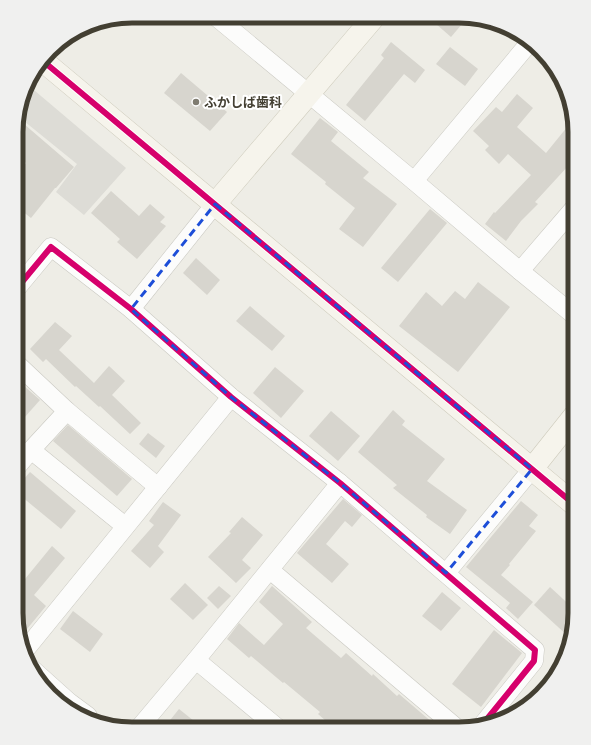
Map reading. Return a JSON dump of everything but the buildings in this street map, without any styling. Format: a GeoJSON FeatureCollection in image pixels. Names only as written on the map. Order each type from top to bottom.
{"type":"FeatureCollection","features":[{"type":"Feature","properties":{"kind":"street"},"geometry":{"type":"LineString","coordinates":[[223,23],[568,310]]}},
{"type":"Feature","properties":{"kind":"street"},"geometry":{"type":"LineString","coordinates":[[131,309],[215,204],[369,23]]}},
{"type":"Feature","properties":{"kind":"street"},"geometry":{"type":"LineString","coordinates":[[414,181],[526,47]]}},
{"type":"Feature","properties":{"kind":"street"},"geometry":{"type":"LineString","coordinates":[[47,64],[568,498]]}},
{"type":"Feature","properties":{"kind":"street"},"geometry":{"type":"LineString","coordinates":[[520,271],[568,215]]}},
{"type":"Feature","properties":{"kind":"street"},"geometry":{"type":"LineString","coordinates":[[23,281],[51,247],[131,309],[231,398],[340,483],[535,650],[534,661],[488,718]]}},
{"type":"Feature","properties":{"kind":"street"},"geometry":{"type":"LineString","coordinates":[[23,370],[67,411],[158,487]]}},
{"type":"Feature","properties":{"kind":"street"},"geometry":{"type":"LineString","coordinates":[[28,646],[231,398]]}},
{"type":"Feature","properties":{"kind":"street"},"geometry":{"type":"LineString","coordinates":[[23,460],[67,411]]}},
{"type":"Feature","properties":{"kind":"street"},"geometry":{"type":"LineString","coordinates":[[446,573],[568,424]]}},
{"type":"Feature","properties":{"kind":"street"},"geometry":{"type":"LineString","coordinates":[[31,450],[125,526]]}},
{"type":"Feature","properties":{"kind":"street"},"geometry":{"type":"LineString","coordinates":[[144,722],[340,483]]}},
{"type":"Feature","properties":{"kind":"street"},"geometry":{"type":"LineString","coordinates":[[270,570],[450,722]]}},
{"type":"Feature","properties":{"kind":"street"},"geometry":{"type":"LineString","coordinates":[[196,660],[271,722]]}},
{"type":"Feature","properties":{"kind":"street"},"geometry":{"type":"LineString","coordinates":[[53,688],[62,696]]}},
{"type":"Feature","properties":{"kind":"highlighted area"},"geometry":{"type":"Polygon","coordinates":[[[215,204],[532,469],[446,573],[340,483],[231,397],[131,309],[215,204]]]}},
{"type":"Feature","properties":{"kind":"shaded area"},"geometry":{"type":"Polygon","coordinates":[[[32,89],[126,168],[84,215],[56,192],[77,164],[24,121],[32,89]]]}},
{"type":"Feature","properties":{"kind":"cycle path"},"geometry":{"type":"LineString","coordinates":[[47,64],[568,499]]}},
{"type":"Feature","properties":{"kind":"cycle path"},"geometry":{"type":"LineString","coordinates":[[23,281],[51,247],[131,309],[231,397],[340,483],[535,650],[534,661],[488,718]]}},
{"type":"Feature","properties":{"kind":"place","name":"ふかしば歯科"},"geometry":{"type":"Point","coordinates":[196,102]}}]}
